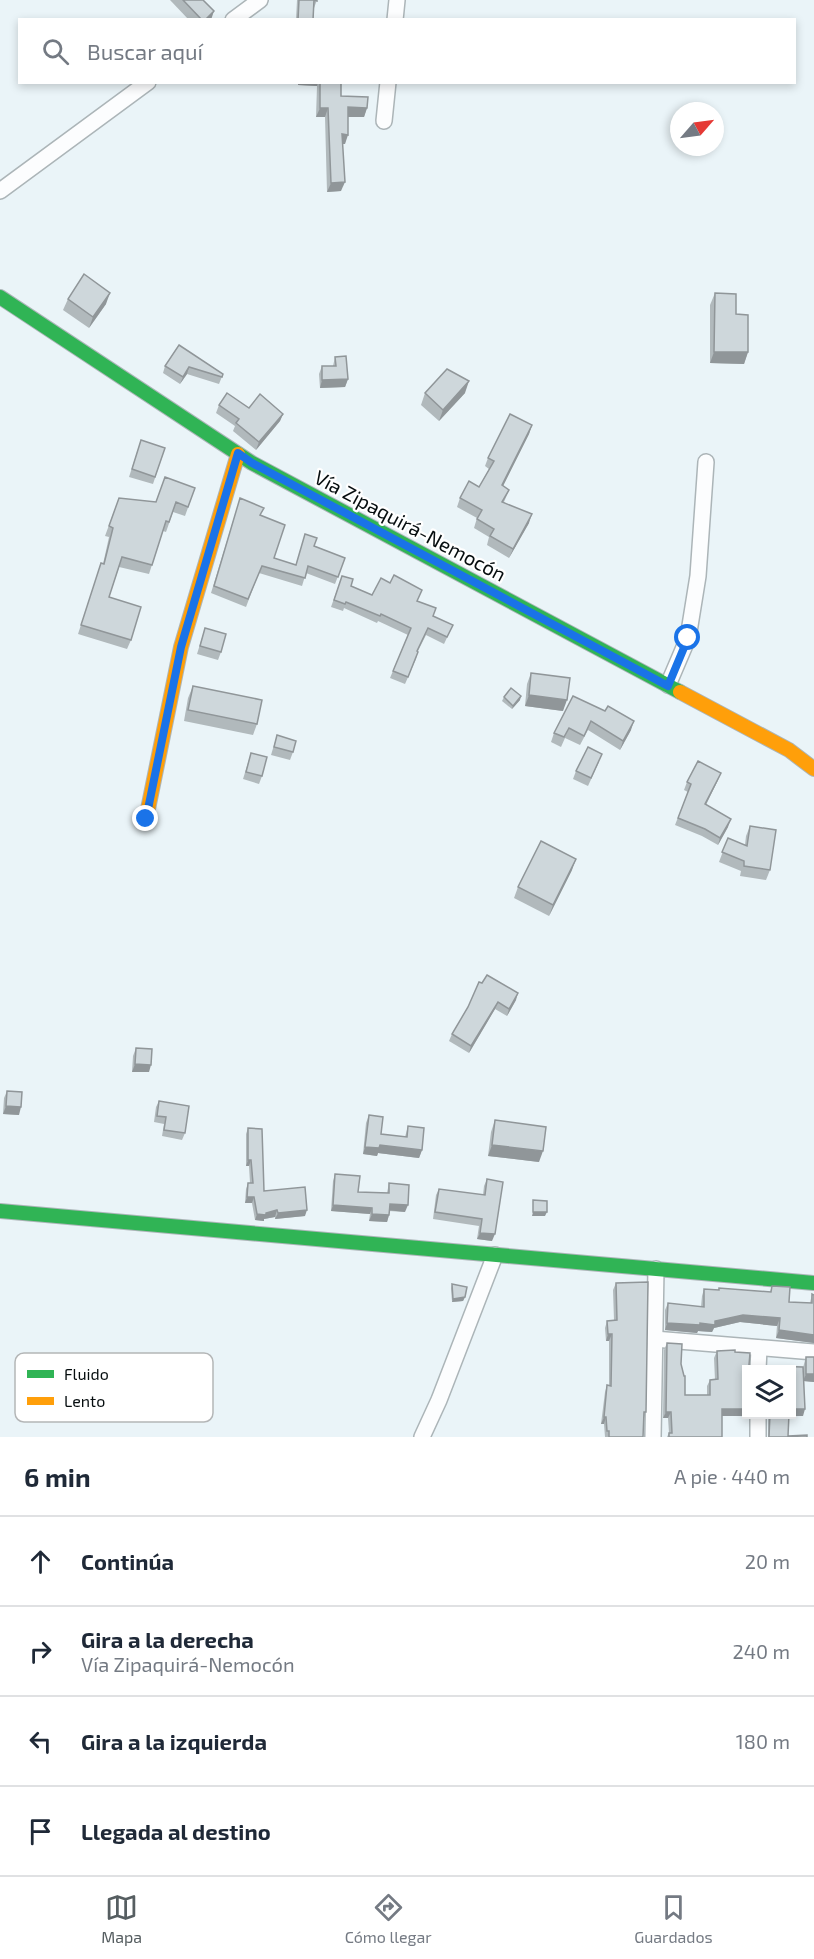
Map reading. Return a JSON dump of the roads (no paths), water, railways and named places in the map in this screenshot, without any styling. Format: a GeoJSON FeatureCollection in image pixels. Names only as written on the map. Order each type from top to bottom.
{"type":"FeatureCollection","features":[{"type":"Feature","properties":{"kind":"street"},"geometry":{"type":"LineString","coordinates":[[236,18],[260,0]]}},
{"type":"Feature","properties":{"kind":"street"},"geometry":{"type":"LineString","coordinates":[[395,18],[397,0]]}},
{"type":"Feature","properties":{"kind":"street"},"geometry":{"type":"LineString","coordinates":[[0,191],[145,84]]}},
{"type":"Feature","properties":{"kind":"street"},"geometry":{"type":"LineString","coordinates":[[384,121],[388,84]]}},
{"type":"Feature","properties":{"kind":"street","name":"Vía Zipaquirá-Nemocón"},"geometry":{"type":"LineString","coordinates":[[0,297],[252,463],[789,750],[814,769]]}},
{"type":"Feature","properties":{"kind":"street"},"geometry":{"type":"LineString","coordinates":[[146,819],[181,647],[238,453]]}},
{"type":"Feature","properties":{"kind":"street"},"geometry":{"type":"LineString","coordinates":[[668,686],[688,638],[698,576],[706,462]]}},
{"type":"Feature","properties":{"kind":"street"},"geometry":{"type":"LineString","coordinates":[[0,1211],[814,1283]]}},
{"type":"Feature","properties":{"kind":"street"},"geometry":{"type":"LineString","coordinates":[[422,1437],[439,1400],[495,1255]]}},
{"type":"Feature","properties":{"kind":"street"},"geometry":{"type":"LineString","coordinates":[[652,1437],[656,1269]]}},
{"type":"Feature","properties":{"kind":"street"},"geometry":{"type":"LineString","coordinates":[[654,1339],[814,1352]]}},
{"type":"Feature","properties":{"kind":"street"},"geometry":{"type":"LineString","coordinates":[[758,1365],[759,1348]]}},
{"type":"Feature","properties":{"kind":"street"},"geometry":{"type":"LineString","coordinates":[[758,1419],[758,1437]]}}]}
